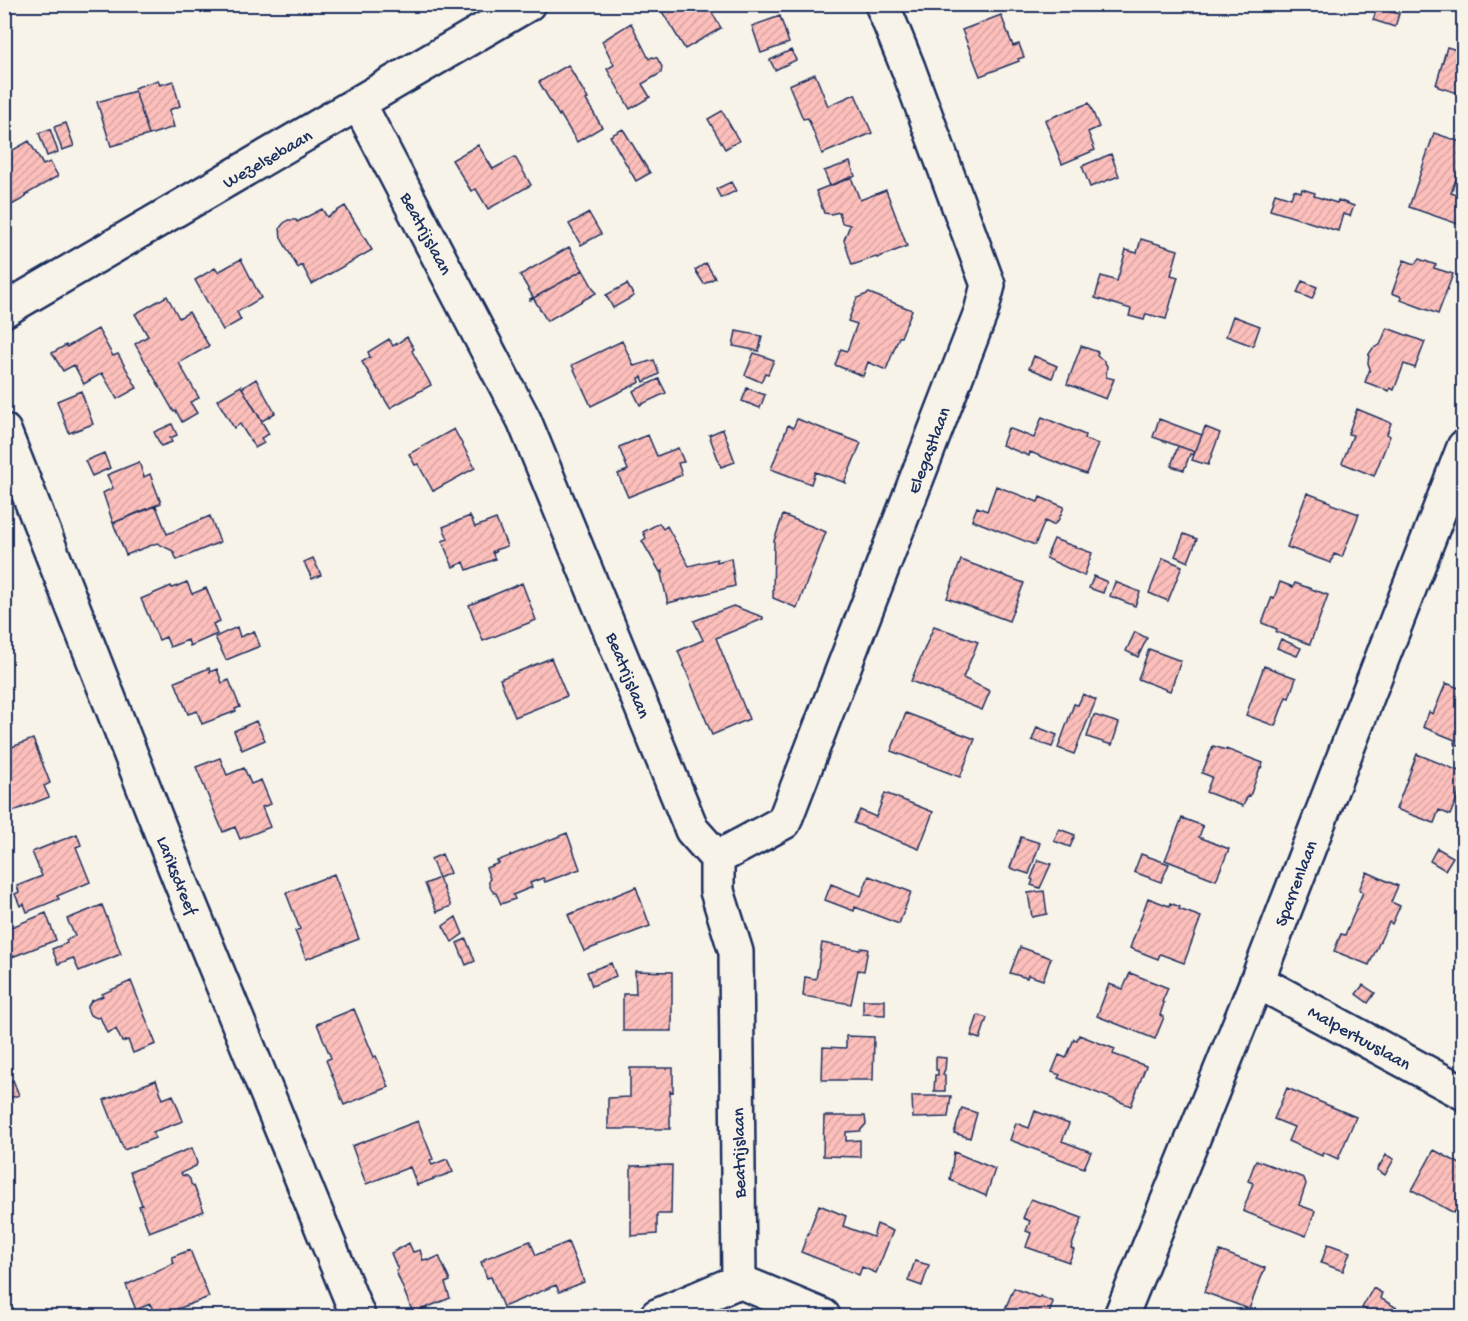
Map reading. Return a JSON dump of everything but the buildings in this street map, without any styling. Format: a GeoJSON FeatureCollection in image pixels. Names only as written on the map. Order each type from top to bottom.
{"type":"FeatureCollection","features":[{"type":"Feature","properties":{"kind":"street","name":"Wezelsebaan"},"geometry":{"type":"LineString","coordinates":[[4,310],[528,4]]}},
{"type":"Feature","properties":{"kind":"street","name":"Elegastlaan"},"geometry":{"type":"LineString","coordinates":[[717,858],[784,822],[981,312],[988,285],[882,4]]}},
{"type":"Feature","properties":{"kind":"street","name":"Beatrijslaan"},"geometry":{"type":"LineString","coordinates":[[359,104],[524,420],[692,830],[717,858],[717,891],[736,952],[739,1281]]}},
{"type":"Feature","properties":{"kind":"street","name":"Lariksdreef"},"geometry":{"type":"LineString","coordinates":[[4,431],[180,880],[358,1317]]}},
{"type":"Feature","properties":{"kind":"street","name":"Sparrenlaan"},"geometry":{"type":"LineString","coordinates":[[1121,1317],[1257,981],[1464,447]]}},
{"type":"Feature","properties":{"kind":"street","name":"Malpertuuslaan"},"geometry":{"type":"LineString","coordinates":[[1257,981],[1464,1094]]}},
{"type":"Feature","properties":{"kind":"street"},"geometry":{"type":"LineString","coordinates":[[657,1317],[739,1281],[823,1317]]}}]}
